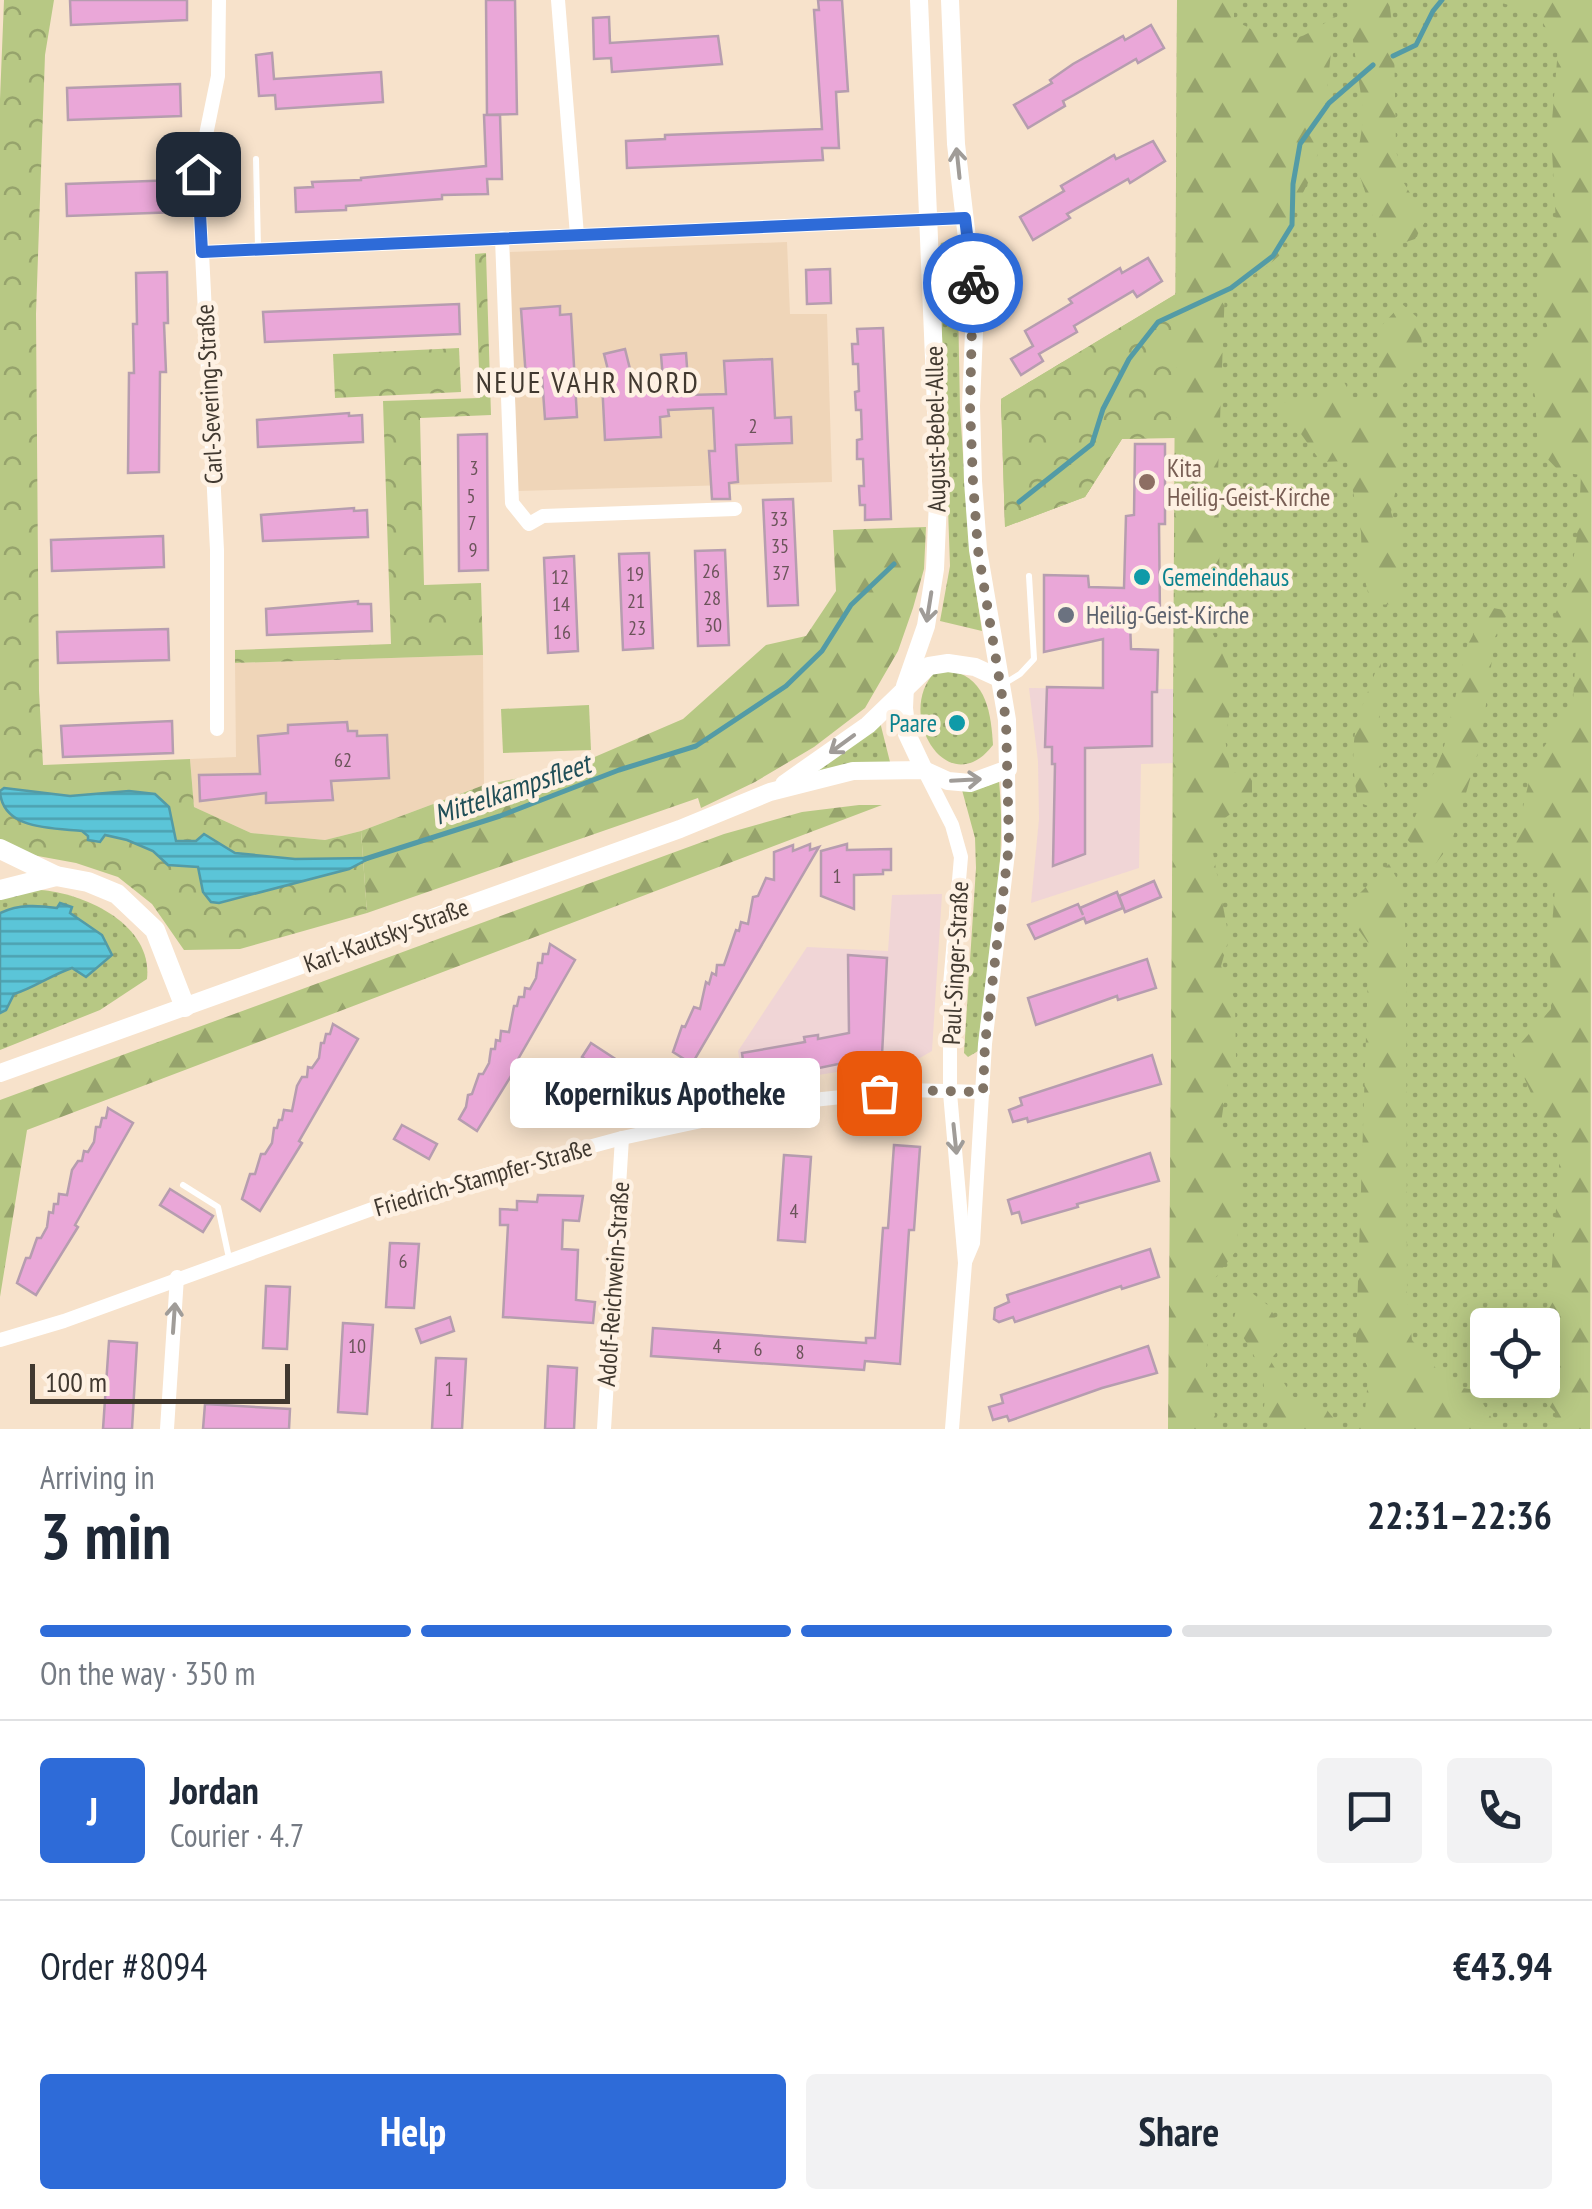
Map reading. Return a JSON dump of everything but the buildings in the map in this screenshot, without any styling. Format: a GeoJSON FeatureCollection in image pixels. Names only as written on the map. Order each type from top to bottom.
{"type":"FeatureCollection","features":[{"type":"Feature","properties":{"kind":"main road"},"geometry":{"type":"LineString","coordinates":[[0,849],[56,876],[88,882],[117,894],[155,930],[185,1007]]}},
{"type":"Feature","properties":{"kind":"main road"},"geometry":{"type":"LineString","coordinates":[[0,890],[56,876]]}},
{"type":"Feature","properties":{"kind":"street","name":"Carl-Severing-Straße"},"geometry":{"type":"LineString","coordinates":[[217,730],[217,550],[198,174],[218,76],[218,0]]}},
{"type":"Feature","properties":{"kind":"street"},"geometry":{"type":"LineString","coordinates":[[558,0],[577,234]]}},
{"type":"Feature","properties":{"kind":"street","name":"August-Bebel-Allee"},"geometry":{"type":"LineString","coordinates":[[906,734],[905,686],[926,626],[935,569],[939,478],[918,0]]}},
{"type":"Feature","properties":{"kind":"street","name":"August-Bebel-Allee"},"geometry":{"type":"LineString","coordinates":[[950,0],[956,144],[974,307],[970,406],[978,550],[1006,720]]}},
{"type":"Feature","properties":{"kind":"street"},"geometry":{"type":"LineString","coordinates":[[202,252],[965,218]]}},
{"type":"Feature","properties":{"kind":"street"},"geometry":{"type":"LineString","coordinates":[[502,238],[512,503],[529,524],[543,516],[735,508]]}},
{"type":"Feature","properties":{"kind":"street","name":"Karl-Kautsky-Straße"},"geometry":{"type":"LineString","coordinates":[[770,792],[868,724],[928,666],[948,663],[975,667],[1000,682]]}},
{"type":"Feature","properties":{"kind":"street","name":"Paul-Singer-Straße"},"geometry":{"type":"LineString","coordinates":[[965,1263],[973,1243],[985,1044],[1009,845],[1006,720]]}},
{"type":"Feature","properties":{"kind":"street","name":"Paul-Singer-Straße"},"geometry":{"type":"LineString","coordinates":[[906,734],[952,825],[961,857],[950,985],[950,1092],[965,1263],[952,1429]]}},
{"type":"Feature","properties":{"kind":"street","name":"Karl-Kautsky-Straße"},"geometry":{"type":"LineString","coordinates":[[0,1074],[680,829],[770,792],[854,770],[924,770],[948,781],[970,783],[1008,769]]}},
{"type":"Feature","properties":{"kind":"street","name":"Friedrich-Stampfer-Straße"},"geometry":{"type":"LineString","coordinates":[[0,1340],[406,1197],[622,1138],[785,1103],[907,1090],[983,1092]]}},
{"type":"Feature","properties":{"kind":"street","name":"Adolf-Reichwein-Straße"},"geometry":{"type":"LineString","coordinates":[[604,1429],[622,1138]]}},
{"type":"Feature","properties":{"kind":"street"},"geometry":{"type":"LineString","coordinates":[[167,1429],[177,1278]]}},
{"type":"Feature","properties":{"kind":"lane"},"geometry":{"type":"LineString","coordinates":[[256,159],[258,248]]}},
{"type":"Feature","properties":{"kind":"lane"},"geometry":{"type":"LineString","coordinates":[[1000,682],[1020,674],[1034,659],[1029,576]]}},
{"type":"Feature","properties":{"kind":"lane"},"geometry":{"type":"LineString","coordinates":[[183,1185],[218,1208],[229,1258]]}},
{"type":"Feature","properties":{"kind":"shaded area"},"geometry":{"type":"Polygon","coordinates":[[[787,242],[790,314],[827,314],[832,482],[518,491],[510,252],[787,242]]]}},
{"type":"Feature","properties":{"kind":"shaded area"},"geometry":{"type":"Polygon","coordinates":[[[483,655],[484,785],[361,831],[325,840],[251,833],[194,807],[190,759],[236,757],[235,663],[483,655]]]}},
{"type":"Feature","properties":{"kind":"shaded area"},"geometry":{"type":"Polygon","coordinates":[[[1029,688],[1175,689],[1175,763],[1141,764],[1139,868],[1031,903],[1039,819],[1038,761],[1029,688]]]}},
{"type":"Feature","properties":{"kind":"shaded area"},"geometry":{"type":"Polygon","coordinates":[[[942,894],[932,1051],[918,1059],[744,1087],[738,1051],[807,947],[888,951],[892,895],[942,894]]]}},
{"type":"Feature","properties":{"kind":"green space"},"geometry":{"type":"Polygon","coordinates":[[[4,0],[54,0],[45,55],[36,314],[43,765],[190,759],[194,807],[251,833],[325,840],[361,831],[367,913],[240,949],[184,950],[152,904],[118,877],[76,863],[27,854],[0,839],[0,99],[4,0]]]}},
{"type":"Feature","properties":{"kind":"green space"},"geometry":{"type":"Polygon","coordinates":[[[1177,0],[1592,0],[1590,1429],[1169,1429],[1177,0]]]}},
{"type":"Feature","properties":{"kind":"green space"},"geometry":{"type":"Polygon","coordinates":[[[1177,0],[1234,0],[1234,20],[1263,35],[1285,40],[1306,34],[1335,16],[1321,144],[1309,181],[1290,218],[1280,255],[1263,270],[1225,288],[1218,473],[1220,608],[1212,632],[1228,666],[1231,706],[1225,738],[1230,773],[1252,770],[1252,798],[1225,818],[1213,853],[1229,938],[1221,966],[1235,1000],[1236,1058],[1220,1129],[1240,1154],[1241,1200],[1236,1251],[1210,1285],[1206,1372],[1215,1415],[1223,1429],[1168,1429],[1176,438],[1122,439],[1085,497],[1005,527],[1001,399],[1176,294],[1177,0]]]}},
{"type":"Feature","properties":{"kind":"green space"},"geometry":{"type":"Polygon","coordinates":[[[1347,0],[1389,0],[1394,40],[1396,149],[1401,178],[1426,220],[1415,239],[1379,251],[1372,212],[1356,165],[1364,116],[1347,0]]]}},
{"type":"Feature","properties":{"kind":"green space"},"geometry":{"type":"Polygon","coordinates":[[[1492,0],[1592,0],[1590,1429],[1555,1429],[1555,1412],[1541,1398],[1560,1398],[1560,1308],[1549,1308],[1561,1139],[1541,1116],[1513,1052],[1551,1009],[1555,888],[1514,846],[1533,764],[1573,702],[1576,645],[1548,629],[1570,572],[1581,475],[1560,472],[1538,449],[1535,396],[1525,357],[1551,333],[1536,286],[1542,265],[1557,241],[1551,133],[1558,49],[1538,14],[1492,0]]]}},
{"type":"Feature","properties":{"kind":"green space"},"geometry":{"type":"Polygon","coordinates":[[[948,241],[957,248],[960,410],[969,543],[982,631],[940,621],[950,566],[939,250],[941,243],[948,241]]]}},
{"type":"Feature","properties":{"kind":"green space"},"geometry":{"type":"Polygon","coordinates":[[[486,253],[491,415],[420,418],[424,585],[481,583],[483,655],[235,663],[235,650],[391,644],[383,401],[480,398],[475,254],[486,253]]]}},
{"type":"Feature","properties":{"kind":"green space"},"geometry":{"type":"Polygon","coordinates":[[[1176,294],[1176,437],[1122,439],[1085,497],[1005,527],[1001,399],[1176,294]]]}},
{"type":"Feature","properties":{"kind":"green space"},"geometry":{"type":"Polygon","coordinates":[[[1402,304],[1419,319],[1422,363],[1403,385],[1399,475],[1391,512],[1404,551],[1399,604],[1371,605],[1347,461],[1321,462],[1279,403],[1315,398],[1343,380],[1352,397],[1380,401],[1377,373],[1381,326],[1402,304]]]}},
{"type":"Feature","properties":{"kind":"green space"},"geometry":{"type":"Polygon","coordinates":[[[459,348],[461,392],[335,398],[333,354],[459,348]]]}},
{"type":"Feature","properties":{"kind":"green space"},"geometry":{"type":"Polygon","coordinates":[[[926,527],[924,569],[898,651],[865,708],[814,747],[701,808],[698,798],[367,913],[361,831],[484,785],[569,768],[683,719],[766,645],[806,636],[836,591],[833,530],[926,527]]]}},
{"type":"Feature","properties":{"kind":"green space"},"geometry":{"type":"Polygon","coordinates":[[[1488,607],[1509,611],[1495,637],[1481,742],[1451,844],[1432,868],[1406,838],[1443,751],[1467,646],[1488,607]]]}},
{"type":"Feature","properties":{"kind":"green space"},"geometry":{"type":"Polygon","coordinates":[[[1381,650],[1379,759],[1385,787],[1373,808],[1358,802],[1353,753],[1359,716],[1381,650]]]}},
{"type":"Feature","properties":{"kind":"green space"},"geometry":{"type":"Polygon","coordinates":[[[935,672],[964,675],[980,690],[991,722],[993,745],[976,761],[959,764],[944,759],[932,746],[923,729],[920,709],[924,690],[935,672]]]}},
{"type":"Feature","properties":{"kind":"green space"},"geometry":{"type":"Polygon","coordinates":[[[589,705],[591,750],[503,753],[501,709],[589,705]]]}},
{"type":"Feature","properties":{"kind":"green space"},"geometry":{"type":"Polygon","coordinates":[[[880,722],[890,762],[854,764],[814,773],[880,722]]]}},
{"type":"Feature","properties":{"kind":"green space"},"geometry":{"type":"Polygon","coordinates":[[[999,781],[1001,849],[995,916],[978,1051],[968,1057],[964,1053],[976,868],[975,838],[962,790],[999,781]]]}},
{"type":"Feature","properties":{"kind":"green space"},"geometry":{"type":"Polygon","coordinates":[[[882,805],[27,1130],[0,1297],[0,1100],[724,834],[802,812],[882,805]]]}},
{"type":"Feature","properties":{"kind":"green space"},"geometry":{"type":"Polygon","coordinates":[[[1389,864],[1403,890],[1406,941],[1407,1297],[1412,1340],[1451,1386],[1470,1389],[1470,1398],[1480,1398],[1498,1429],[1354,1429],[1364,1420],[1369,1370],[1356,1343],[1369,944],[1358,929],[1349,925],[1347,906],[1389,864]]]}},
{"type":"Feature","properties":{"kind":"green space"},"geometry":{"type":"Polygon","coordinates":[[[40,890],[95,905],[127,927],[146,960],[147,979],[100,1010],[0,1050],[0,900],[40,890]]]}},
{"type":"Feature","properties":{"kind":"green space"},"geometry":{"type":"Polygon","coordinates":[[[1252,1293],[1269,1306],[1287,1340],[1270,1360],[1292,1396],[1327,1410],[1342,1429],[1283,1429],[1263,1414],[1262,1376],[1233,1322],[1239,1298],[1252,1293]]]}},
{"type":"Feature","properties":{"kind":"water"},"geometry":{"type":"Polygon","coordinates":[[[4,788],[70,796],[129,791],[155,794],[169,807],[176,841],[196,841],[204,834],[235,853],[295,859],[370,858],[349,869],[211,902],[203,892],[198,867],[168,865],[153,851],[127,840],[105,835],[100,842],[88,840],[82,831],[19,820],[3,804],[0,791],[4,788]]]}},
{"type":"Feature","properties":{"kind":"water"},"geometry":{"type":"Polygon","coordinates":[[[60,903],[72,907],[70,913],[102,935],[112,955],[86,977],[72,968],[14,994],[6,1010],[0,1013],[0,913],[28,906],[57,908],[60,903]]]}},
{"type":"Feature","properties":{"kind":"waterway","name":"Mittelkampsfleet"},"geometry":{"type":"LineString","coordinates":[[1393,56],[1416,45],[1442,0]]}},
{"type":"Feature","properties":{"kind":"waterway","name":"Mittelkampsfleet"},"geometry":{"type":"LineString","coordinates":[[1019,502],[1092,444],[1103,409],[1129,359],[1158,322],[1231,288],[1273,256],[1292,225],[1293,184],[1300,144],[1329,103],[1373,65]]}},
{"type":"Feature","properties":{"kind":"waterway","name":"Mittelkampsfleet"},"geometry":{"type":"LineString","coordinates":[[365,859],[696,746],[786,686],[822,651],[851,605],[894,564]]}},
{"type":"Feature","properties":{"kind":"way so far"},"geometry":{"type":"LineString","coordinates":[[879,1093],[983,1092],[985,1044],[1009,845],[1006,720],[978,550],[973,482],[973,283]]}},
{"type":"Feature","properties":{"kind":"place","name":"Kita Heilig-Geist-Kirche"},"geometry":{"type":"Point","coordinates":[1147,482]}},
{"type":"Feature","properties":{"kind":"place","name":"Gemeindehaus"},"geometry":{"type":"Point","coordinates":[1142,577]}},
{"type":"Feature","properties":{"kind":"place","name":"Heilig-Geist-Kirche"},"geometry":{"type":"Point","coordinates":[1066,615]}},
{"type":"Feature","properties":{"kind":"place","name":"Paare"},"geometry":{"type":"Point","coordinates":[957,723]}},
{"type":"Feature","properties":{"kind":"place","name":"Kopernikus Apotheke"},"geometry":{"type":"Point","coordinates":[879,1093]}},
{"type":"Feature","properties":{"kind":"district","name":"NEUE VAHR NORD"},"geometry":{"type":"Point","coordinates":[588,383]}},
{"type":"Feature","properties":{"kind":"route"},"geometry":{"type":"LineString","coordinates":[[198,174],[202,252],[965,218],[973,283]]}}]}
